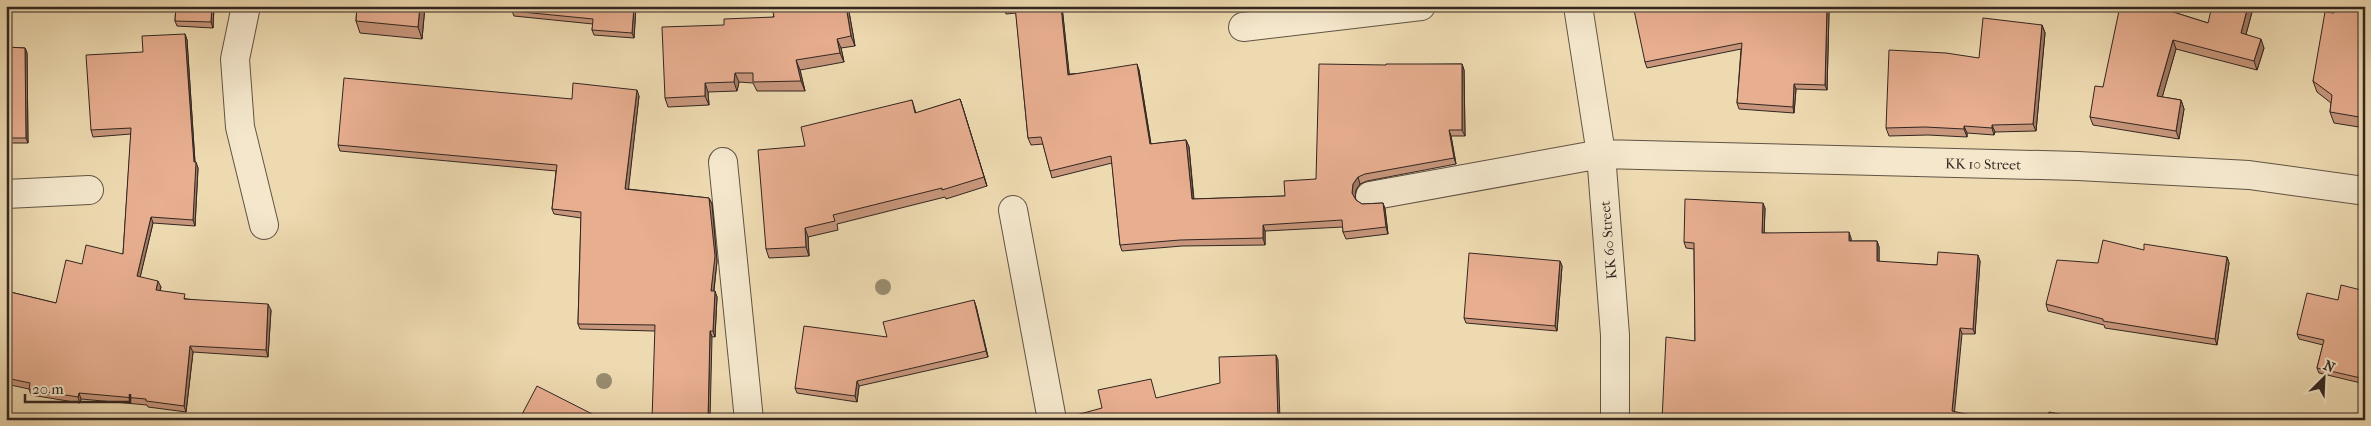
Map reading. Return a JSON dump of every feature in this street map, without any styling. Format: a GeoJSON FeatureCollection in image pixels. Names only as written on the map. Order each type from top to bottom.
{"type":"FeatureCollection","features":[{"type":"Feature","properties":{"kind":"street"},"geometry":{"type":"LineString","coordinates":[[246,6],[235,59],[240,127],[264,225]]}},
{"type":"Feature","properties":{"kind":"street"},"geometry":{"type":"LineString","coordinates":[[1243,27],[1421,6]]}},
{"type":"Feature","properties":{"kind":"street","name":"KK 60 Street"},"geometry":{"type":"LineString","coordinates":[[1578,6],[1601,154],[1615,335],[1615,420]]}},
{"type":"Feature","properties":{"kind":"street","name":"KK 10 Street"},"geometry":{"type":"LineString","coordinates":[[1370,196],[1601,154],[2078,166],[2249,175],[2365,191]]}},
{"type":"Feature","properties":{"kind":"street"},"geometry":{"type":"LineString","coordinates":[[724,162],[749,420]]}},
{"type":"Feature","properties":{"kind":"street"},"geometry":{"type":"LineString","coordinates":[[6,194],[89,190]]}},
{"type":"Feature","properties":{"kind":"street"},"geometry":{"type":"LineString","coordinates":[[1013,210],[1052,420]]}},
{"type":"Feature","properties":{"kind":"building"},"geometry":{"type":"Polygon","coordinates":[[[176,6],[212,6],[211,22],[175,21],[176,6]]]}},
{"type":"Feature","properties":{"kind":"building"},"geometry":{"type":"Polygon","coordinates":[[[357,6],[420,6],[418,27],[356,21],[357,6]]]}},
{"type":"Feature","properties":{"kind":"building"},"geometry":{"type":"Polygon","coordinates":[[[513,6],[634,6],[632,33],[592,30],[593,19],[512,11],[513,6]]]}},
{"type":"Feature","properties":{"kind":"building"},"geometry":{"type":"Polygon","coordinates":[[[772,6],[846,6],[851,36],[837,39],[840,53],[796,60],[801,81],[753,82],[753,73],[735,73],[734,82],[705,83],[705,96],[665,98],[662,27],[724,25],[724,19],[774,17],[772,6]]]}},
{"type":"Feature","properties":{"kind":"building"},"geometry":{"type":"Polygon","coordinates":[[[1015,6],[1061,6],[1068,75],[1137,64],[1150,144],[1186,140],[1192,199],[1285,196],[1284,181],[1316,179],[1319,64],[1462,64],[1462,130],[1449,130],[1454,158],[1365,174],[1358,177],[1353,184],[1352,193],[1356,200],[1362,204],[1383,203],[1386,227],[1343,232],[1342,220],[1263,225],[1263,238],[1180,240],[1120,245],[1111,156],[1050,171],[1041,137],[1028,138],[1015,6]]]}},
{"type":"Feature","properties":{"kind":"building"},"geometry":{"type":"Polygon","coordinates":[[[1654,6],[1838,6],[1827,7],[1825,85],[1794,84],[1793,107],[1737,103],[1742,43],[1645,62],[1634,10],[1654,6]]]}},
{"type":"Feature","properties":{"kind":"building"},"geometry":{"type":"Polygon","coordinates":[[[2120,6],[2148,6],[2208,23],[2212,6],[2248,6],[2241,33],[2261,39],[2254,61],[2173,40],[2157,96],[2181,100],[2176,131],[2090,117],[2095,86],[2103,87],[2120,6]]]}},
{"type":"Feature","properties":{"kind":"building"},"geometry":{"type":"Polygon","coordinates":[[[2335,6],[2365,11],[2365,118],[2330,112],[2332,95],[2313,81],[2325,12],[2334,13],[2335,6]]]}},
{"type":"Feature","properties":{"kind":"building"},"geometry":{"type":"Polygon","coordinates":[[[1983,18],[2042,25],[2033,124],[1992,125],[1992,128],[1964,126],[1964,129],[1886,128],[1889,50],[1946,53],[1979,58],[1983,18]]]}},
{"type":"Feature","properties":{"kind":"building"},"geometry":{"type":"Polygon","coordinates":[[[185,34],[194,162],[196,162],[193,220],[151,217],[137,276],[158,281],[156,290],[185,294],[184,299],[268,304],[266,350],[190,346],[184,406],[146,401],[146,399],[79,393],[78,397],[29,389],[30,383],[6,378],[6,291],[56,303],[66,260],[82,264],[86,245],[123,254],[131,128],[91,130],[86,55],[143,52],[142,36],[185,34]]]}},
{"type":"Feature","properties":{"kind":"building"},"geometry":{"type":"Polygon","coordinates":[[[6,47],[25,48],[26,138],[6,138],[6,47]]]}},
{"type":"Feature","properties":{"kind":"building"},"geometry":{"type":"Polygon","coordinates":[[[344,78],[572,99],[573,83],[637,90],[625,189],[709,198],[715,256],[711,291],[715,291],[713,331],[710,331],[708,420],[652,420],[655,325],[578,324],[581,212],[552,209],[557,165],[338,145],[344,78]]]}},
{"type":"Feature","properties":{"kind":"building"},"geometry":{"type":"Polygon","coordinates":[[[960,99],[984,177],[942,190],[942,188],[833,215],[835,221],[805,228],[806,247],[766,249],[758,150],[805,146],[801,127],[912,100],[915,113],[960,99]]]}},
{"type":"Feature","properties":{"kind":"building"},"geometry":{"type":"Polygon","coordinates":[[[1685,199],[1763,203],[1762,233],[1849,232],[1849,241],[1877,241],[1877,261],[1937,265],[1938,252],[1978,255],[1973,329],[1960,328],[1952,411],[1994,420],[1662,420],[1666,337],[1695,341],[1694,243],[1684,242],[1685,199]]]}},
{"type":"Feature","properties":{"kind":"building"},"geometry":{"type":"Polygon","coordinates":[[[2103,240],[2144,250],[2144,244],[2227,257],[2215,339],[2103,321],[2103,319],[2046,304],[2057,260],[2098,263],[2103,240]]]}},
{"type":"Feature","properties":{"kind":"building"},"geometry":{"type":"Polygon","coordinates":[[[1469,253],[1560,261],[1555,326],[1464,318],[1469,253]]]}},
{"type":"Feature","properties":{"kind":"building"},"geometry":{"type":"Polygon","coordinates":[[[2341,285],[2365,291],[2365,379],[2317,368],[2324,340],[2297,334],[2307,293],[2338,300],[2341,285]]]}},
{"type":"Feature","properties":{"kind":"building"},"geometry":{"type":"Polygon","coordinates":[[[974,300],[986,351],[857,381],[855,396],[795,388],[804,326],[887,337],[883,322],[974,300]]]}},
{"type":"Feature","properties":{"kind":"building"},"geometry":{"type":"Polygon","coordinates":[[[1276,355],[1278,420],[1077,420],[1076,415],[1102,408],[1098,390],[1151,379],[1156,398],[1220,383],[1219,357],[1276,355]]]}},
{"type":"Feature","properties":{"kind":"building"},"geometry":{"type":"Polygon","coordinates":[[[537,386],[604,420],[519,420],[537,386]]]}},
{"type":"Feature","properties":{"kind":"building"},"geometry":{"type":"Polygon","coordinates":[[[2049,412],[2089,420],[2047,420],[2049,412]]]}},
{"type":"Feature","properties":{"kind":"building"},"geometry":{"type":"Polygon","coordinates":[[[2020,415],[2042,420],[2020,420],[2020,415]]]}}]}
